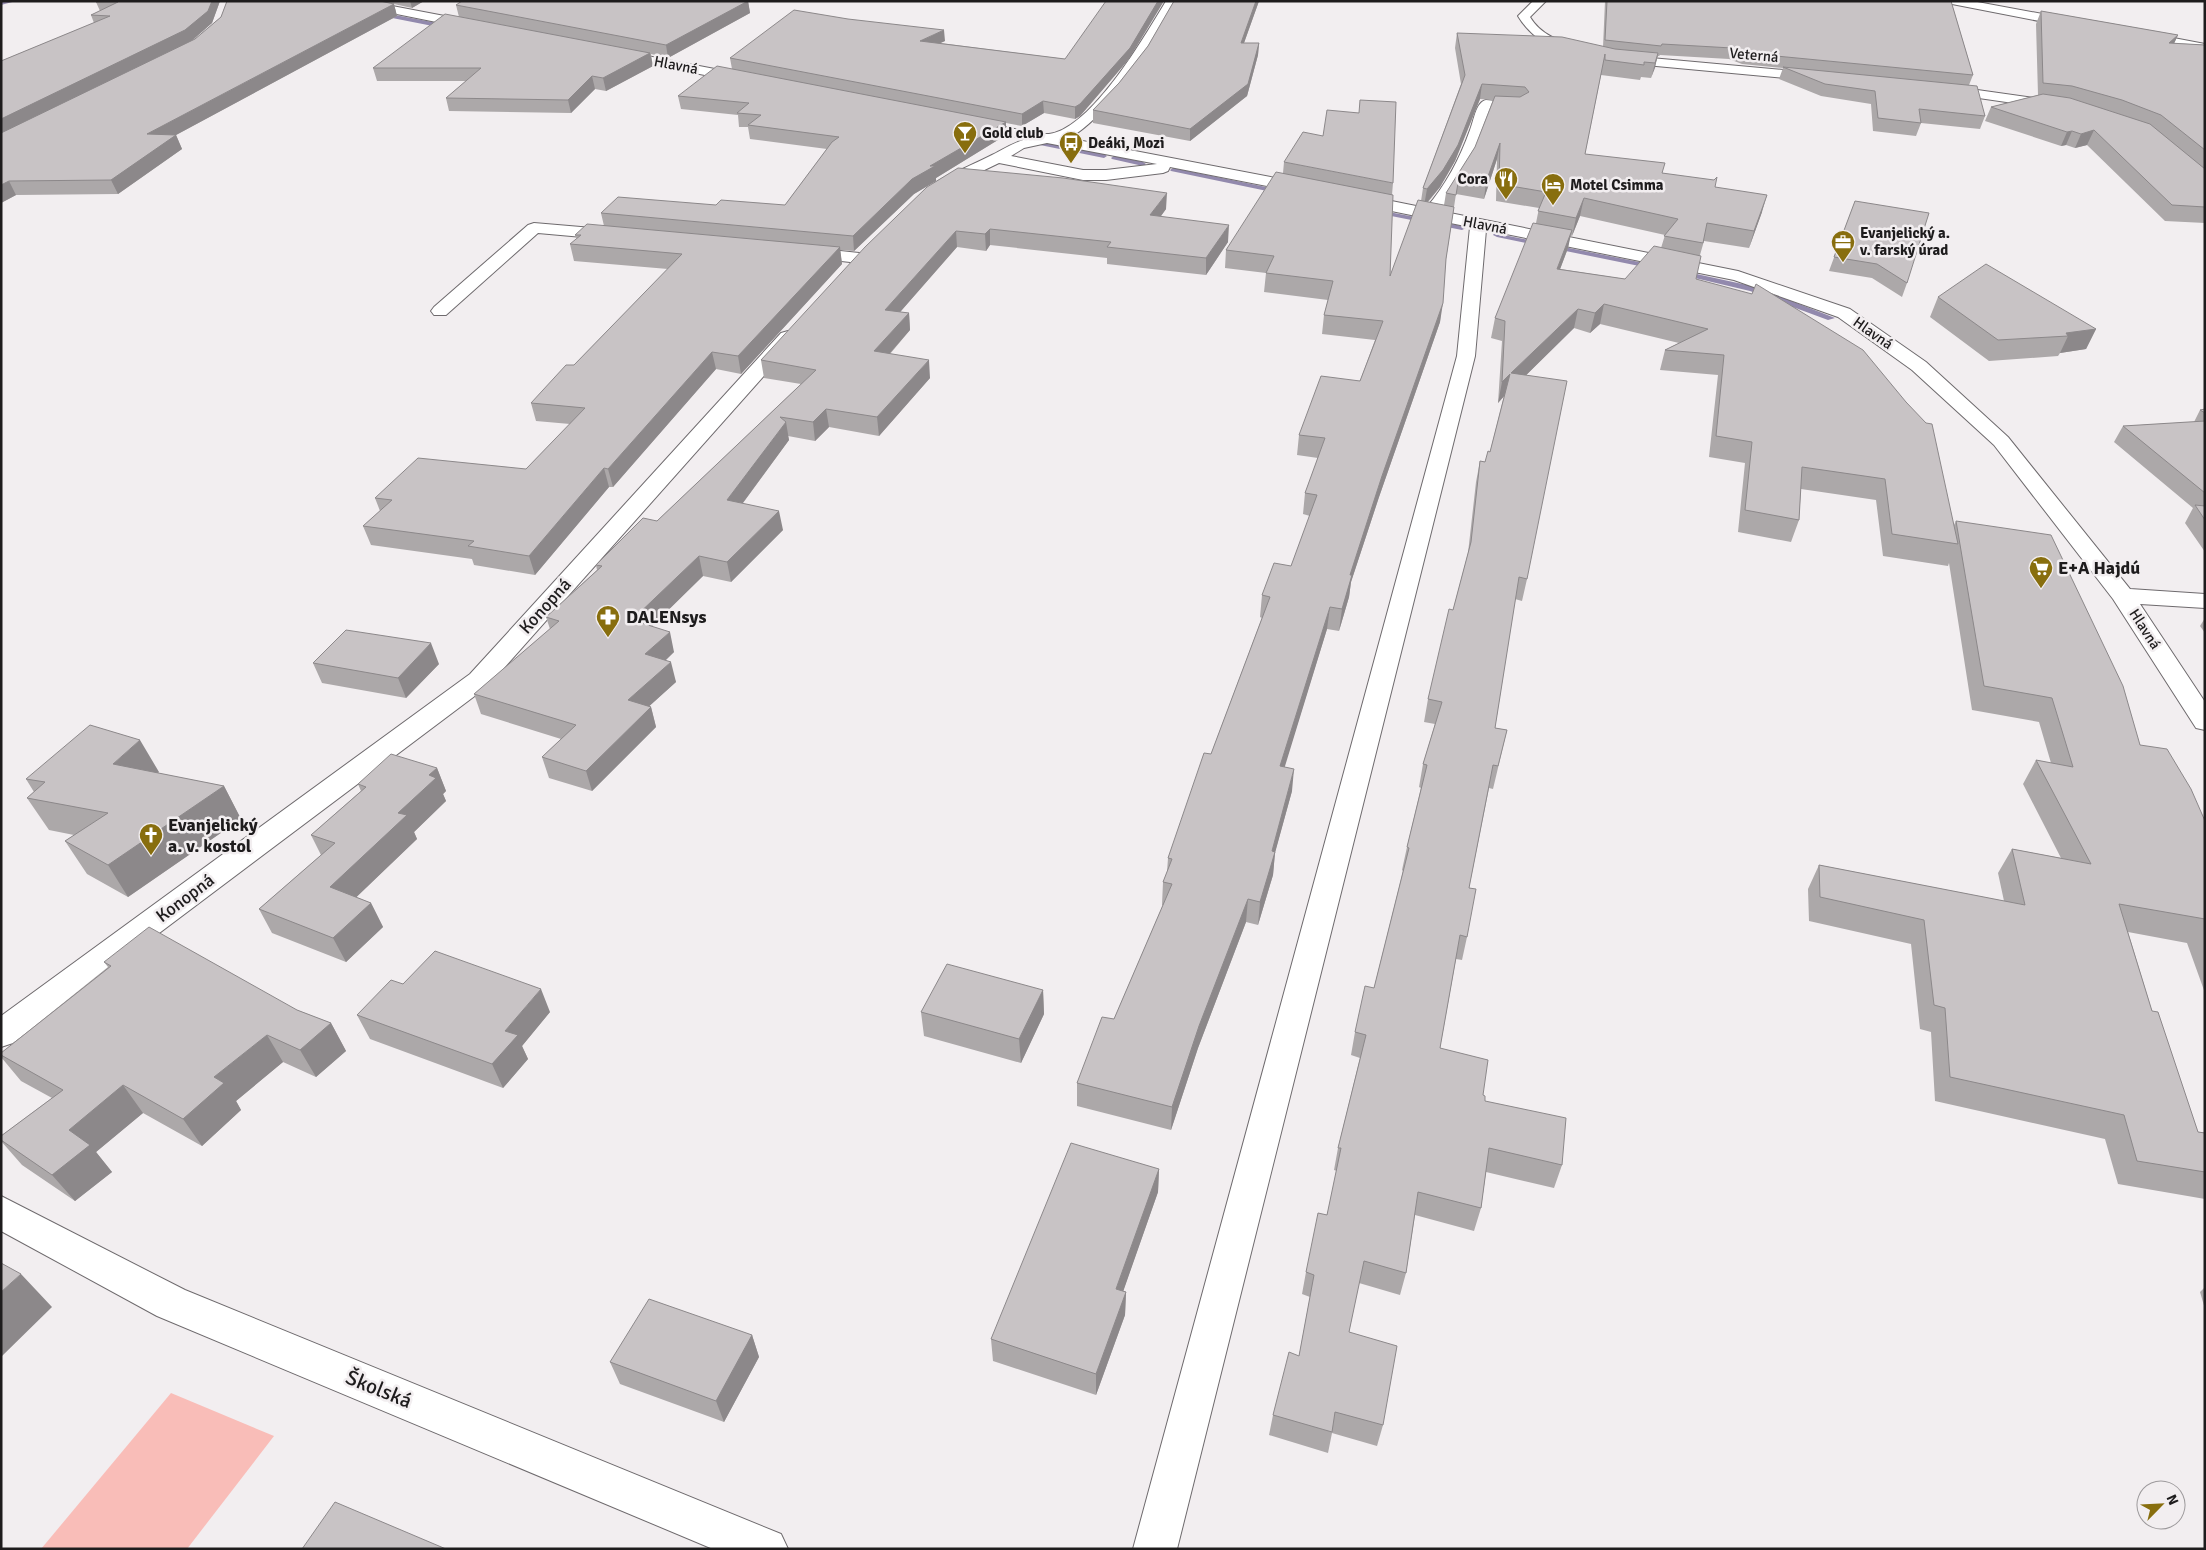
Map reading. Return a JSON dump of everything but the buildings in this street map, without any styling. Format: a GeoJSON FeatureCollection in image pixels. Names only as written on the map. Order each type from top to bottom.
{"type":"FeatureCollection","features":[{"type":"Feature","properties":{"kind":"street"},"geometry":{"type":"LineString","coordinates":[[347,1],[492,30]]}},
{"type":"Feature","properties":{"kind":"street"},"geometry":{"type":"LineString","coordinates":[[921,198],[961,174],[997,158],[1019,145],[1045,137],[1069,133],[1086,120],[1136,62],[1172,1]]}},
{"type":"Feature","properties":{"kind":"street"},"geometry":{"type":"LineString","coordinates":[[1540,1],[1524,16],[1529,28],[1545,40],[1584,53]]}},
{"type":"Feature","properties":{"kind":"street"},"geometry":{"type":"LineString","coordinates":[[1952,1],[2088,26]]}},
{"type":"Feature","properties":{"kind":"street"},"geometry":{"type":"LineString","coordinates":[[2127,33],[2205,48]]}},
{"type":"Feature","properties":{"kind":"street","name":"Hlavná"},"geometry":{"type":"LineString","coordinates":[[599,50],[764,83]]}},
{"type":"Feature","properties":{"kind":"street","name":"Veterná"},"geometry":{"type":"LineString","coordinates":[[1602,56],[1827,78]]}},
{"type":"Feature","properties":{"kind":"street"},"geometry":{"type":"LineString","coordinates":[[1924,87],[2066,106]]}},
{"type":"Feature","properties":{"kind":"street"},"geometry":{"type":"LineString","coordinates":[[1430,214],[1445,195],[1473,147],[1486,104],[1517,107]]}},
{"type":"Feature","properties":{"kind":"street"},"geometry":{"type":"LineString","coordinates":[[950,119],[1325,193]]}},
{"type":"Feature","properties":{"kind":"street"},"geometry":{"type":"LineString","coordinates":[[997,158],[1083,175],[1144,172],[1184,165]]}},
{"type":"Feature","properties":{"kind":"street","name":"Hlavná"},"geometry":{"type":"LineString","coordinates":[[1344,196],[1738,276],[1844,313],[1919,366],[2001,441],[2123,596],[2205,722]]}},
{"type":"Feature","properties":{"kind":"street"},"geometry":{"type":"LineString","coordinates":[[1155,1549],[1466,356],[1478,223]]}},
{"type":"Feature","properties":{"kind":"street"},"geometry":{"type":"LineString","coordinates":[[440,311],[534,228],[632,237]]}},
{"type":"Feature","properties":{"kind":"street"},"geometry":{"type":"LineString","coordinates":[[787,251],[865,252],[840,280]]}},
{"type":"Feature","properties":{"kind":"street","name":"Konopná"},"geometry":{"type":"LineString","coordinates":[[1,1034],[479,680],[801,323]]}},
{"type":"Feature","properties":{"kind":"street"},"geometry":{"type":"LineString","coordinates":[[2123,596],[2205,602]]}},
{"type":"Feature","properties":{"kind":"street","name":"Školská"},"geometry":{"type":"LineString","coordinates":[[1,1212],[171,1303],[766,1549]]}},
{"type":"Feature","properties":{"kind":"shaded area"},"geometry":{"type":"Polygon","coordinates":[[[171,1393],[274,1436],[187,1549],[41,1549],[171,1393]]]}},
{"type":"Feature","properties":{"kind":"waterway"},"geometry":{"type":"LineString","coordinates":[[1,3],[14,1]]}},
{"type":"Feature","properties":{"kind":"waterway"},"geometry":{"type":"LineString","coordinates":[[379,14],[448,27]]}},
{"type":"Feature","properties":{"kind":"waterway"},"geometry":{"type":"LineString","coordinates":[[1042,144],[1104,156]]}},
{"type":"Feature","properties":{"kind":"waterway"},"geometry":{"type":"LineString","coordinates":[[1114,158],[1143,164]]}},
{"type":"Feature","properties":{"kind":"waterway"},"geometry":{"type":"LineString","coordinates":[[1173,170],[1281,192]]}},
{"type":"Feature","properties":{"kind":"waterway"},"geometry":{"type":"LineString","coordinates":[[1376,211],[1462,228]]}},
{"type":"Feature","properties":{"kind":"waterway"},"geometry":{"type":"LineString","coordinates":[[1497,235],[1654,267]]}},
{"type":"Feature","properties":{"kind":"waterway"},"geometry":{"type":"LineString","coordinates":[[1681,272],[1753,289],[1831,318]]}},
{"type":"Feature","properties":{"kind":"place","name":"Gold club"},"geometry":{"type":"Point","coordinates":[965,154]}},
{"type":"Feature","properties":{"kind":"place","name":"Deáki, Mozi"},"geometry":{"type":"Point","coordinates":[1071,164]}},
{"type":"Feature","properties":{"kind":"place","name":"Cora"},"geometry":{"type":"Point","coordinates":[1506,200]}},
{"type":"Feature","properties":{"kind":"place","name":"Motel Csimma"},"geometry":{"type":"Point","coordinates":[1553,206]}},
{"type":"Feature","properties":{"kind":"place","name":"Evanjelický a. v. farský úrad"},"geometry":{"type":"Point","coordinates":[1843,263]}},
{"type":"Feature","properties":{"kind":"place","name":"E+A Hajdú"},"geometry":{"type":"Point","coordinates":[2041,589]}},
{"type":"Feature","properties":{"kind":"place","name":"DALENsys"},"geometry":{"type":"Point","coordinates":[608,638]}},
{"type":"Feature","properties":{"kind":"place","name":"Evanjelický a. v. kostol"},"geometry":{"type":"Point","coordinates":[151,856]}}]}
